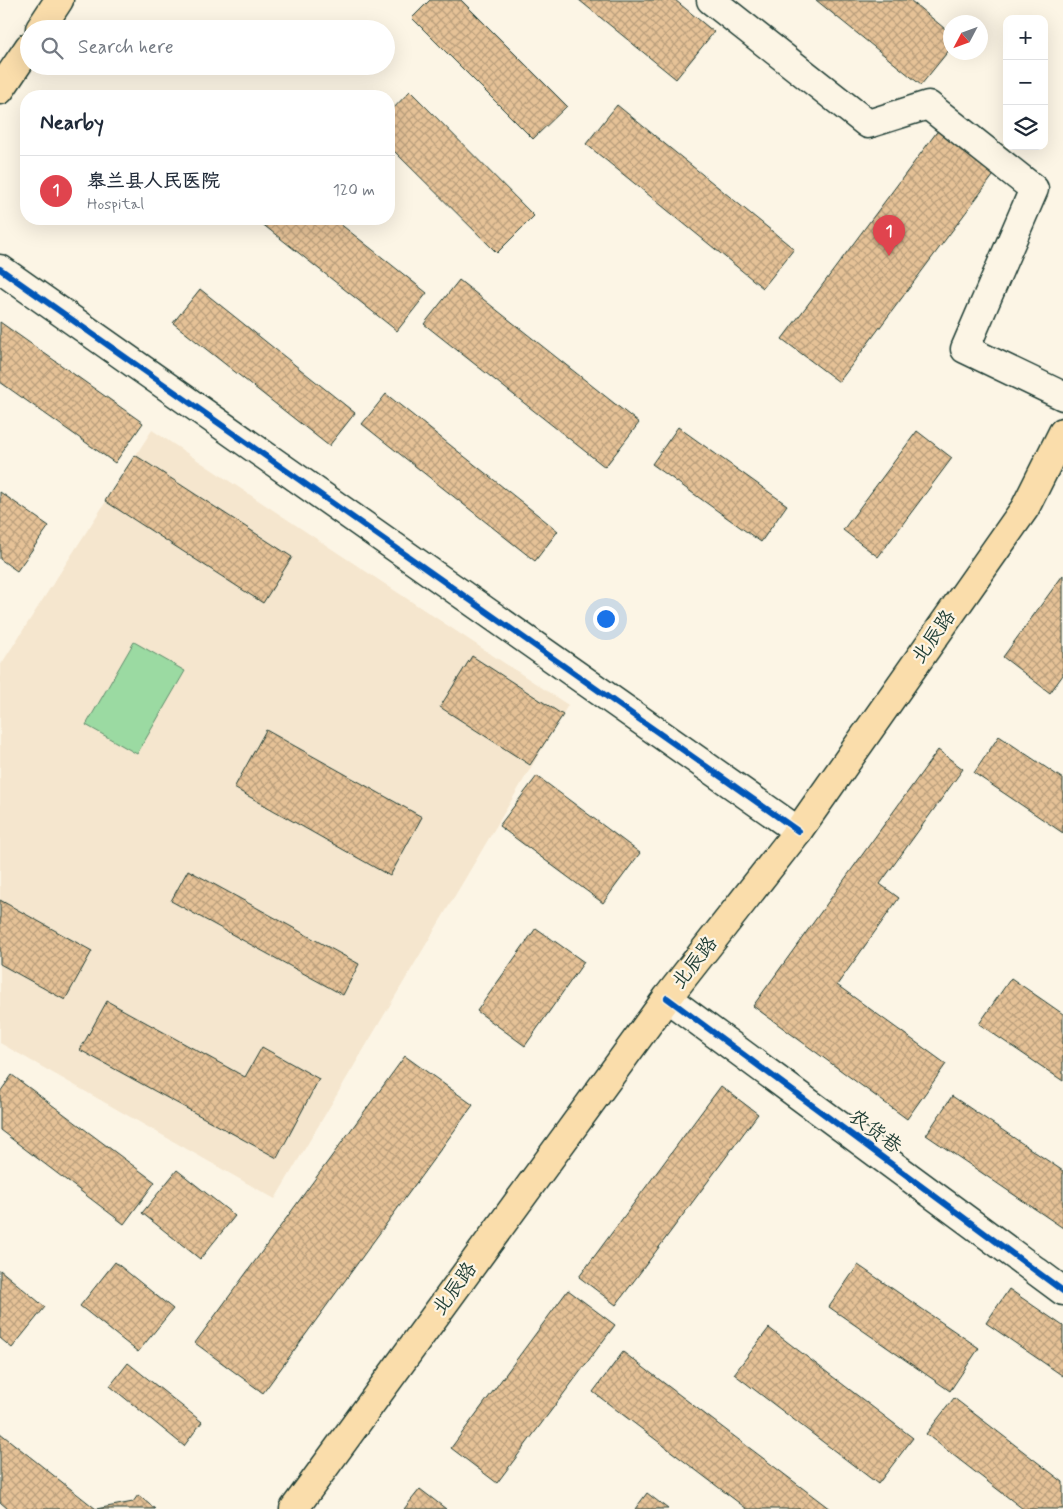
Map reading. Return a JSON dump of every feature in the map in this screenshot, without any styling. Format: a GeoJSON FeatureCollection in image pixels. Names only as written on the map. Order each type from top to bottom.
{"type":"FeatureCollection","features":[{"type":"Feature","properties":{"kind":"main road"},"geometry":{"type":"LineString","coordinates":[[46,20],[59,0]]}},
{"type":"Feature","properties":{"kind":"main road"},"geometry":{"type":"LineString","coordinates":[[0,90],[20,60]]}},
{"type":"Feature","properties":{"kind":"main road","name":"北辰路"},"geometry":{"type":"LineString","coordinates":[[294,1509],[667,998],[798,831],[1024,508],[1063,432]]}},
{"type":"Feature","properties":{"kind":"street"},"geometry":{"type":"LineString","coordinates":[[711,0],[868,124],[928,105],[1034,189],[965,349],[1063,396]]}},
{"type":"Feature","properties":{"kind":"street"},"geometry":{"type":"LineString","coordinates":[[0,269],[798,831]]}},
{"type":"Feature","properties":{"kind":"street","name":"农货巷"},"geometry":{"type":"LineString","coordinates":[[667,998],[1063,1291]]}},
{"type":"Feature","properties":{"kind":"shaded area"},"geometry":{"type":"Polygon","coordinates":[[[152,430],[568,705],[275,1199],[0,1043],[0,666],[152,430]]]}},
{"type":"Feature","properties":{"kind":"green space"},"geometry":{"type":"Polygon","coordinates":[[[134,642],[185,671],[137,754],[86,725],[134,642]]]}},
{"type":"Feature","properties":{"kind":"building"},"geometry":{"type":"Polygon","coordinates":[[[430,0],[461,0],[567,106],[533,139],[412,18],[430,0]]]}},
{"type":"Feature","properties":{"kind":"building"},"geometry":{"type":"Polygon","coordinates":[[[579,0],[675,0],[714,32],[676,79],[579,0]]]}},
{"type":"Feature","properties":{"kind":"building"},"geometry":{"type":"Polygon","coordinates":[[[816,0],[910,0],[943,27],[943,58],[921,85],[816,0]]]}},
{"type":"Feature","properties":{"kind":"building"},"geometry":{"type":"Polygon","coordinates":[[[410,91],[534,216],[497,253],[395,152],[395,107],[410,91]]]}},
{"type":"Feature","properties":{"kind":"building"},"geometry":{"type":"Polygon","coordinates":[[[617,105],[794,249],[763,288],[586,144],[617,105]]]}},
{"type":"Feature","properties":{"kind":"building"},"geometry":{"type":"Polygon","coordinates":[[[939,129],[996,172],[839,382],[782,339],[939,129]]]}},
{"type":"Feature","properties":{"kind":"building"},"geometry":{"type":"Polygon","coordinates":[[[264,225],[342,225],[427,293],[397,331],[264,225]]]}},
{"type":"Feature","properties":{"kind":"building"},"geometry":{"type":"Polygon","coordinates":[[[459,280],[639,423],[605,467],[424,324],[459,280]]]}},
{"type":"Feature","properties":{"kind":"building"},"geometry":{"type":"Polygon","coordinates":[[[200,289],[355,413],[329,446],[173,323],[200,289]]]}},
{"type":"Feature","properties":{"kind":"building"},"geometry":{"type":"Polygon","coordinates":[[[0,322],[143,423],[115,463],[0,382],[0,322]]]}},
{"type":"Feature","properties":{"kind":"building"},"geometry":{"type":"Polygon","coordinates":[[[386,394],[558,531],[535,561],[362,424],[386,394]]]}},
{"type":"Feature","properties":{"kind":"building"},"geometry":{"type":"Polygon","coordinates":[[[678,427],[787,505],[761,542],[652,464],[678,427]]]}},
{"type":"Feature","properties":{"kind":"building"},"geometry":{"type":"Polygon","coordinates":[[[917,431],[952,458],[878,557],[843,530],[917,431]]]}},
{"type":"Feature","properties":{"kind":"building"},"geometry":{"type":"Polygon","coordinates":[[[135,455],[292,557],[263,603],[105,501],[135,455]]]}},
{"type":"Feature","properties":{"kind":"building"},"geometry":{"type":"Polygon","coordinates":[[[0,492],[49,526],[17,571],[0,559],[0,492]]]}},
{"type":"Feature","properties":{"kind":"building"},"geometry":{"type":"Polygon","coordinates":[[[1063,575],[1063,675],[1050,693],[1003,657],[1063,575]]]}},
{"type":"Feature","properties":{"kind":"building"},"geometry":{"type":"Polygon","coordinates":[[[472,656],[563,715],[530,765],[440,707],[472,656]]]}},
{"type":"Feature","properties":{"kind":"building"},"geometry":{"type":"Polygon","coordinates":[[[266,730],[422,817],[390,876],[234,788],[266,730]]]}},
{"type":"Feature","properties":{"kind":"building"},"geometry":{"type":"Polygon","coordinates":[[[999,736],[1063,779],[1063,833],[974,773],[999,736]]]}},
{"type":"Feature","properties":{"kind":"building"},"geometry":{"type":"Polygon","coordinates":[[[938,750],[963,769],[880,884],[899,898],[837,985],[946,1064],[907,1119],[753,1006],[938,750]]]}},
{"type":"Feature","properties":{"kind":"building"},"geometry":{"type":"Polygon","coordinates":[[[537,776],[640,853],[603,903],[499,826],[537,776]]]}},
{"type":"Feature","properties":{"kind":"building"},"geometry":{"type":"Polygon","coordinates":[[[188,870],[359,964],[343,995],[171,901],[188,870]]]}},
{"type":"Feature","properties":{"kind":"building"},"geometry":{"type":"Polygon","coordinates":[[[0,900],[92,951],[65,1000],[0,964],[0,900]]]}},
{"type":"Feature","properties":{"kind":"building"},"geometry":{"type":"Polygon","coordinates":[[[536,928],[584,962],[525,1046],[477,1011],[536,928]]]}},
{"type":"Feature","properties":{"kind":"building"},"geometry":{"type":"Polygon","coordinates":[[[1011,978],[1063,1014],[1063,1081],[979,1024],[1011,978]]]}},
{"type":"Feature","properties":{"kind":"building"},"geometry":{"type":"Polygon","coordinates":[[[107,1001],[245,1077],[262,1047],[319,1079],[277,1158],[80,1050],[107,1001]]]}},
{"type":"Feature","properties":{"kind":"building"},"geometry":{"type":"Polygon","coordinates":[[[405,1056],[473,1105],[263,1393],[195,1343],[405,1056]]]}},
{"type":"Feature","properties":{"kind":"building"},"geometry":{"type":"Polygon","coordinates":[[[12,1075],[155,1182],[124,1224],[0,1130],[0,1092],[12,1075]]]}},
{"type":"Feature","properties":{"kind":"building"},"geometry":{"type":"Polygon","coordinates":[[[721,1086],[758,1114],[616,1305],[579,1277],[721,1086]]]}},
{"type":"Feature","properties":{"kind":"building"},"geometry":{"type":"Polygon","coordinates":[[[952,1096],[1063,1171],[1063,1228],[926,1135],[952,1096]]]}},
{"type":"Feature","properties":{"kind":"building"},"geometry":{"type":"Polygon","coordinates":[[[177,1170],[235,1216],[200,1259],[142,1213],[177,1170]]]}},
{"type":"Feature","properties":{"kind":"building"},"geometry":{"type":"Polygon","coordinates":[[[115,1262],[173,1309],[138,1352],[80,1306],[115,1262]]]}},
{"type":"Feature","properties":{"kind":"building"},"geometry":{"type":"Polygon","coordinates":[[[858,1265],[979,1348],[950,1391],[829,1307],[858,1265]]]}},
{"type":"Feature","properties":{"kind":"building"},"geometry":{"type":"Polygon","coordinates":[[[0,1270],[45,1307],[12,1348],[0,1338],[0,1270]]]}},
{"type":"Feature","properties":{"kind":"building"},"geometry":{"type":"Polygon","coordinates":[[[1009,1289],[1063,1326],[1063,1376],[986,1323],[1009,1289]]]}},
{"type":"Feature","properties":{"kind":"building"},"geometry":{"type":"Polygon","coordinates":[[[568,1290],[615,1325],[497,1483],[451,1448],[568,1290]]]}},
{"type":"Feature","properties":{"kind":"building"},"geometry":{"type":"Polygon","coordinates":[[[769,1328],[913,1438],[878,1484],[734,1374],[769,1328]]]}},
{"type":"Feature","properties":{"kind":"building"},"geometry":{"type":"Polygon","coordinates":[[[623,1352],[830,1509],[747,1509],[593,1392],[623,1352]]]}},
{"type":"Feature","properties":{"kind":"building"},"geometry":{"type":"Polygon","coordinates":[[[128,1363],[202,1422],[184,1446],[110,1386],[128,1363]]]}},
{"type":"Feature","properties":{"kind":"building"},"geometry":{"type":"Polygon","coordinates":[[[954,1398],[1063,1482],[1063,1509],[1023,1509],[926,1434],[954,1398]]]}},
{"type":"Feature","properties":{"kind":"building"},"geometry":{"type":"Polygon","coordinates":[[[0,1433],[96,1509],[8,1509],[0,1502],[0,1433]]]}},
{"type":"Feature","properties":{"kind":"building"},"geometry":{"type":"Polygon","coordinates":[[[420,1489],[446,1509],[404,1509],[420,1489]]]}},
{"type":"Feature","properties":{"kind":"building"},"geometry":{"type":"Polygon","coordinates":[[[647,1493],[668,1509],[635,1509],[647,1493]]]}},
{"type":"Feature","properties":{"kind":"building"},"geometry":{"type":"Polygon","coordinates":[[[138,1495],[155,1509],[96,1509],[133,1502],[138,1495]]]}},
{"type":"Feature","properties":{"kind":"cycle path"},"geometry":{"type":"LineString","coordinates":[[0,269],[798,831]]}},
{"type":"Feature","properties":{"kind":"cycle path"},"geometry":{"type":"LineString","coordinates":[[667,998],[1063,1291]]}},
{"type":"Feature","properties":{"kind":"place","name":"皋兰县人民医院"},"geometry":{"type":"Point","coordinates":[889,256]}}]}
